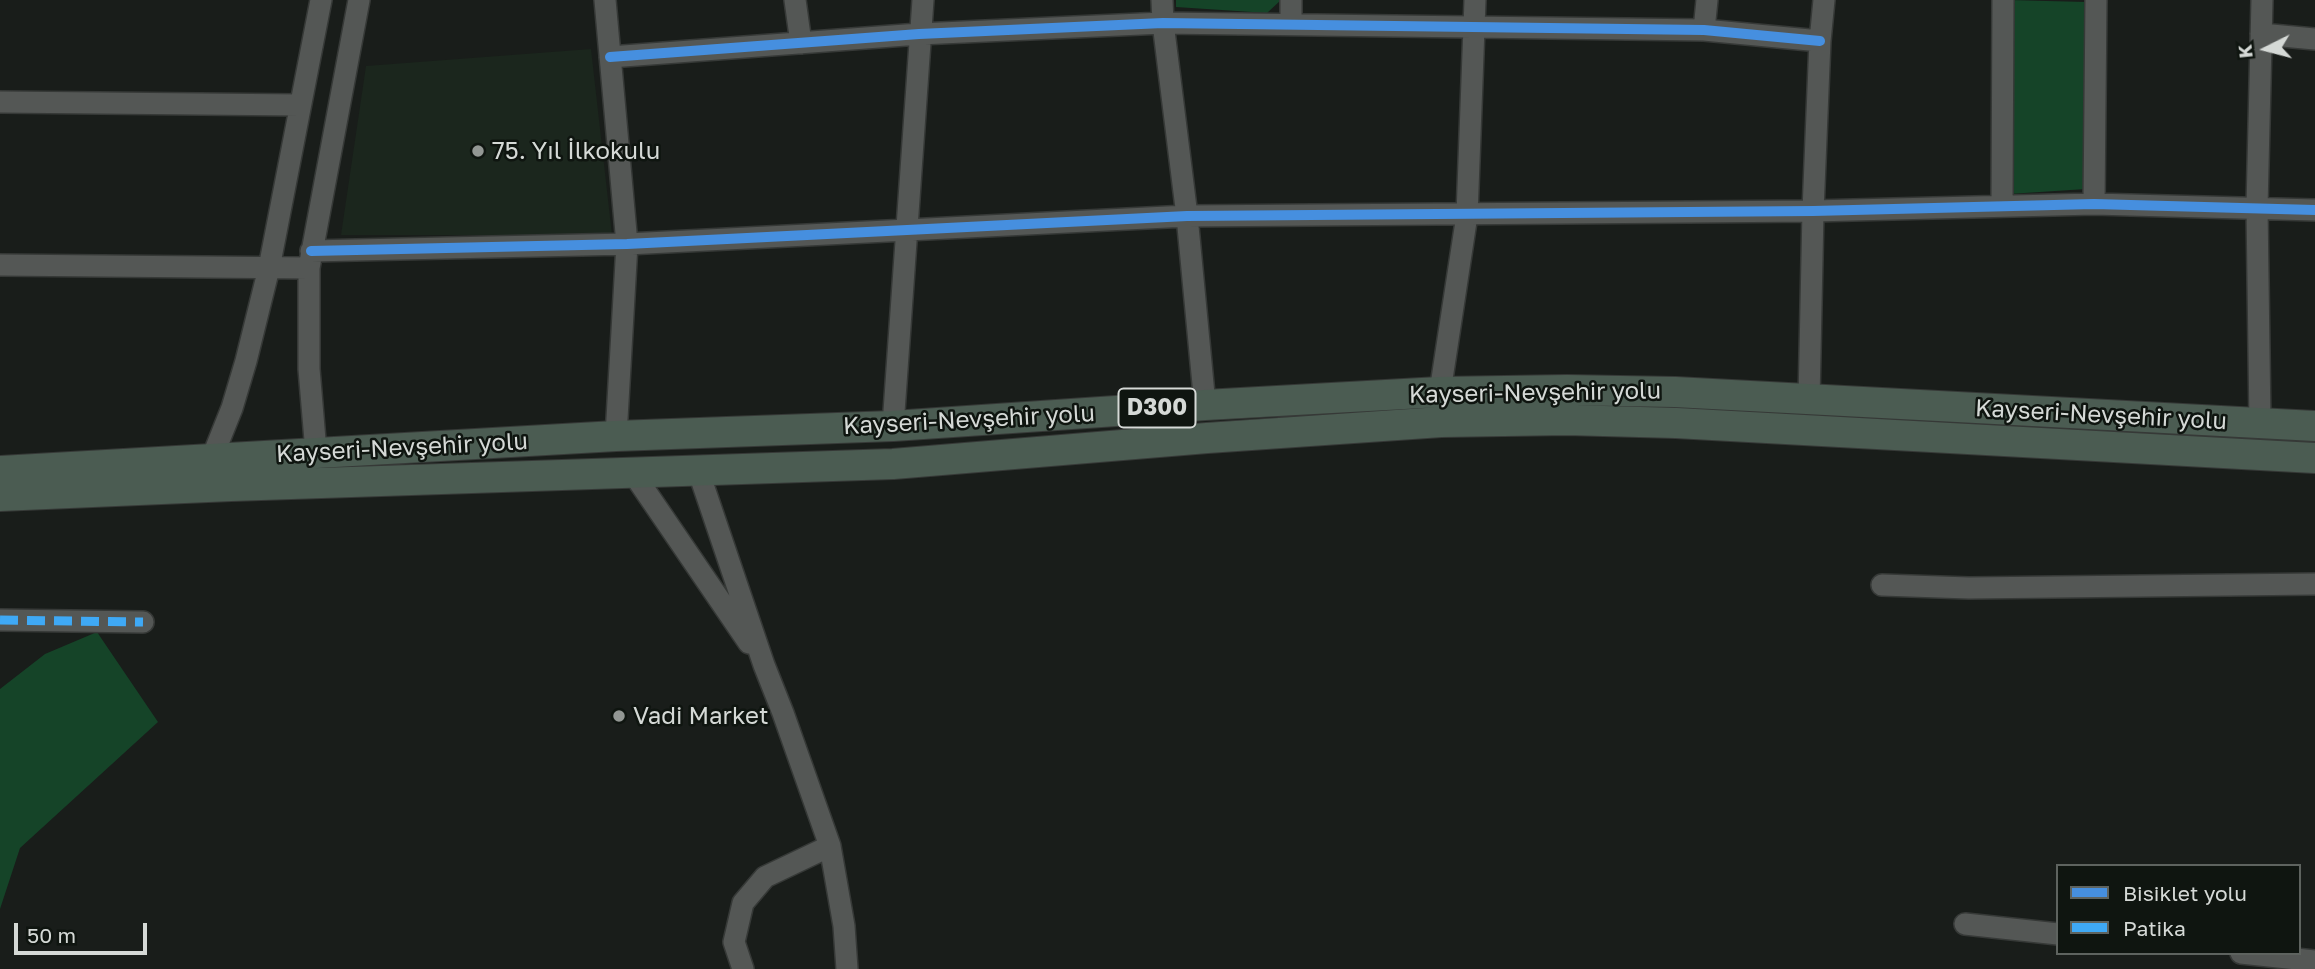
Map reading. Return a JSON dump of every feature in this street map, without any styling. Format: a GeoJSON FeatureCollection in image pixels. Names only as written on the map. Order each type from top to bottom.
{"type":"FeatureCollection","features":[{"type":"Feature","properties":{"kind":"highway","name":"Kayseri-Nevşehir yolu"},"geometry":{"type":"LineString","coordinates":[[0,471],[616,436],[893,426],[1440,392],[1675,391],[2315,426]]}},
{"type":"Feature","properties":{"kind":"highway","name":"Kayseri-Nevşehir yolu"},"geometry":{"type":"LineString","coordinates":[[0,496],[893,464],[1441,422],[1567,420],[1676,423],[2315,458]]}},
{"type":"Feature","properties":{"kind":"street"},"geometry":{"type":"LineString","coordinates":[[212,458],[232,408],[269,268],[321,0]]}},
{"type":"Feature","properties":{"kind":"street"},"geometry":{"type":"LineString","coordinates":[[316,452],[309,369],[310,260],[359,0]]}},
{"type":"Feature","properties":{"kind":"street"},"geometry":{"type":"LineString","coordinates":[[605,0],[626,244],[616,436]]}},
{"type":"Feature","properties":{"kind":"street"},"geometry":{"type":"LineString","coordinates":[[795,0],[801,43]]}},
{"type":"Feature","properties":{"kind":"street"},"geometry":{"type":"LineString","coordinates":[[893,426],[923,0]]}},
{"type":"Feature","properties":{"kind":"street"},"geometry":{"type":"LineString","coordinates":[[1162,0],[1205,405]]}},
{"type":"Feature","properties":{"kind":"street"},"geometry":{"type":"LineString","coordinates":[[1291,0],[1291,24]]}},
{"type":"Feature","properties":{"kind":"street"},"geometry":{"type":"LineString","coordinates":[[1440,392],[1467,215],[1475,0]]}},
{"type":"Feature","properties":{"kind":"street"},"geometry":{"type":"LineString","coordinates":[[1704,30],[1707,0]]}},
{"type":"Feature","properties":{"kind":"street"},"geometry":{"type":"LineString","coordinates":[[1810,400],[1813,211],[1820,41],[1825,0]]}},
{"type":"Feature","properties":{"kind":"street"},"geometry":{"type":"LineString","coordinates":[[2002,205],[2003,0]]}},
{"type":"Feature","properties":{"kind":"street"},"geometry":{"type":"LineString","coordinates":[[2094,204],[2096,0]]}},
{"type":"Feature","properties":{"kind":"street"},"geometry":{"type":"LineString","coordinates":[[2260,424],[2257,208],[2262,0]]}},
{"type":"Feature","properties":{"kind":"street"},"geometry":{"type":"LineString","coordinates":[[610,57],[919,34],[1163,23],[1704,30],[1820,41]]}},
{"type":"Feature","properties":{"kind":"street"},"geometry":{"type":"LineString","coordinates":[[2261,34],[2315,39]]}},
{"type":"Feature","properties":{"kind":"street"},"geometry":{"type":"LineString","coordinates":[[0,102],[300,106]]}},
{"type":"Feature","properties":{"kind":"street"},"geometry":{"type":"LineString","coordinates":[[0,265],[269,268],[310,260],[1187,216],[1813,211],[2094,204],[2315,210]]}},
{"type":"Feature","properties":{"kind":"street"},"geometry":{"type":"LineString","coordinates":[[698,470],[764,665],[830,846],[844,926],[847,969]]}},
{"type":"Feature","properties":{"kind":"street"},"geometry":{"type":"LineString","coordinates":[[633,472],[764,665]]}},
{"type":"Feature","properties":{"kind":"street"},"geometry":{"type":"LineString","coordinates":[[1882,585],[1969,588],[2315,584]]}},
{"type":"Feature","properties":{"kind":"street"},"geometry":{"type":"LineString","coordinates":[[0,620],[143,622]]}},
{"type":"Feature","properties":{"kind":"street"},"geometry":{"type":"LineString","coordinates":[[743,969],[734,942],[743,903],[765,877],[830,846]]}},
{"type":"Feature","properties":{"kind":"street"},"geometry":{"type":"LineString","coordinates":[[1965,924],[2056,934]]}},
{"type":"Feature","properties":{"kind":"street"},"geometry":{"type":"LineString","coordinates":[[2260,955],[2315,961]]}},
{"type":"Feature","properties":{"kind":"shaded area","name":"75. Yıl İlkokulu"},"geometry":{"type":"Polygon","coordinates":[[[591,49],[612,235],[341,235],[366,66],[591,49]]]}},
{"type":"Feature","properties":{"kind":"green space"},"geometry":{"type":"Polygon","coordinates":[[[1176,0],[1281,0],[1267,13],[1176,7],[1176,0]]]}},
{"type":"Feature","properties":{"kind":"green space"},"geometry":{"type":"Polygon","coordinates":[[[2008,0],[2086,2],[2086,189],[2009,194],[2008,0]]]}},
{"type":"Feature","properties":{"kind":"green space"},"geometry":{"type":"Polygon","coordinates":[[[97,632],[158,722],[20,848],[0,909],[0,689],[45,654],[97,632]]]}},
{"type":"Feature","properties":{"kind":"marked path"},"geometry":{"type":"LineString","coordinates":[[0,620],[143,622]]}},
{"type":"Feature","properties":{"kind":"cycle path"},"geometry":{"type":"LineString","coordinates":[[610,57],[919,34],[1163,23],[1704,30],[1820,41]]}},
{"type":"Feature","properties":{"kind":"cycle path"},"geometry":{"type":"LineString","coordinates":[[311,251],[627,244],[1187,216],[1813,211],[2094,204],[2315,210]]}},
{"type":"Feature","properties":{"kind":"place","name":"75. Yıl İlkokulu"},"geometry":{"type":"Point","coordinates":[478,151]}},
{"type":"Feature","properties":{"kind":"place","name":"Vadi Market"},"geometry":{"type":"Point","coordinates":[619,716]}}]}
